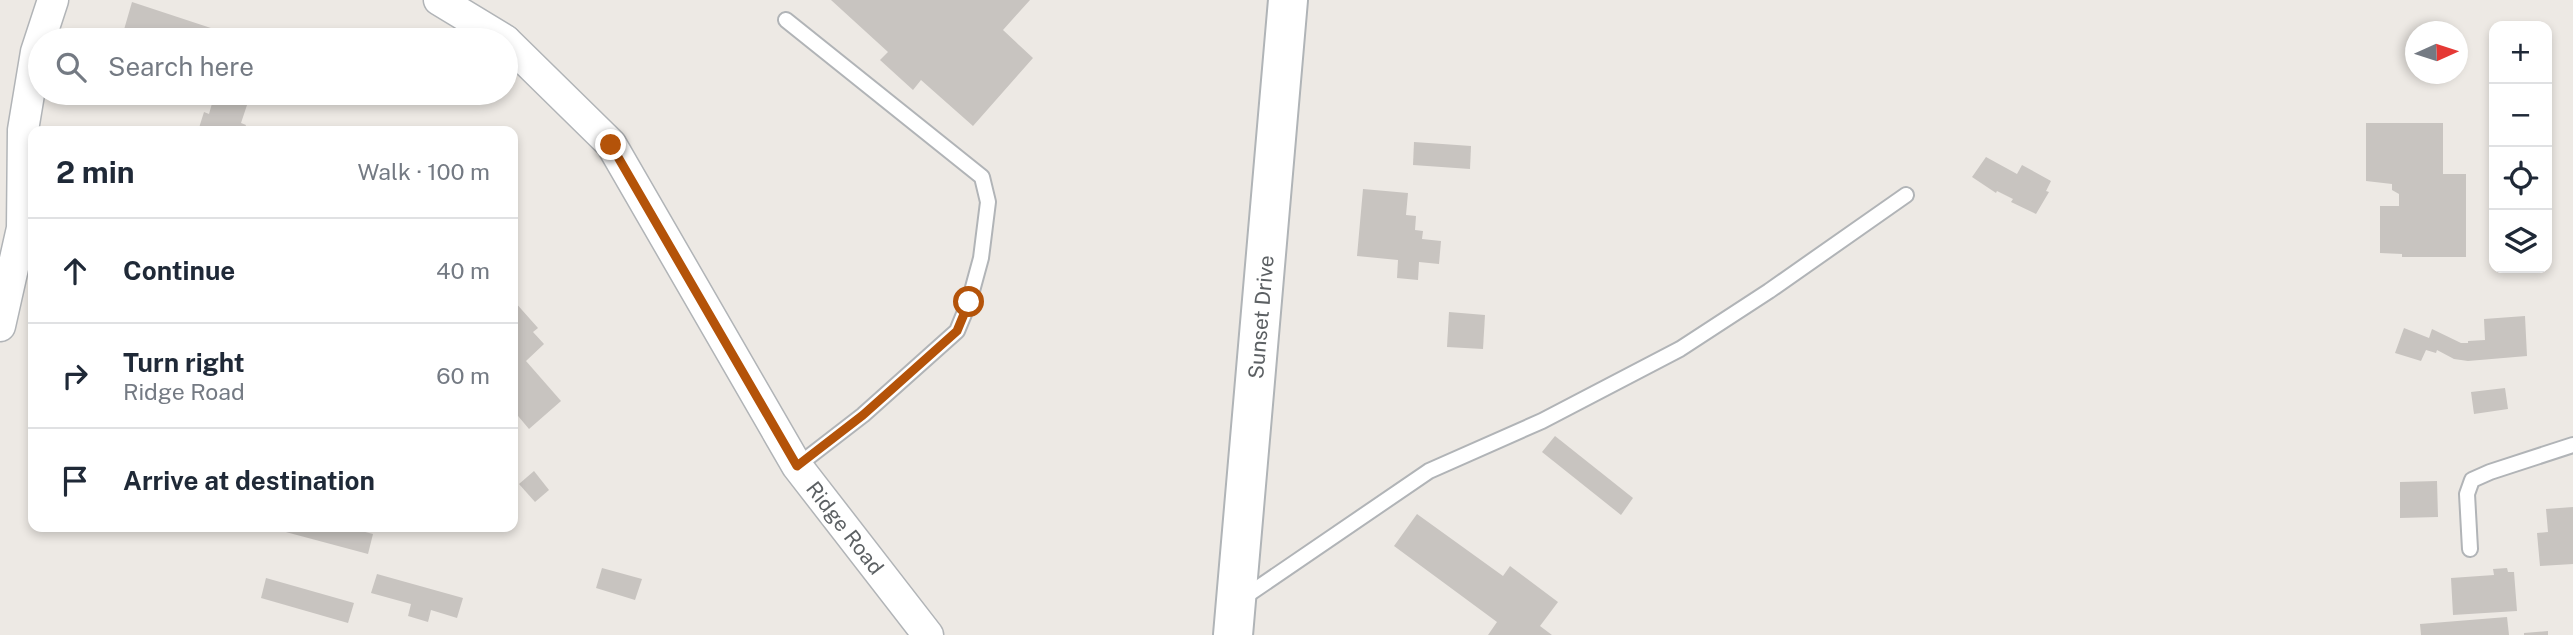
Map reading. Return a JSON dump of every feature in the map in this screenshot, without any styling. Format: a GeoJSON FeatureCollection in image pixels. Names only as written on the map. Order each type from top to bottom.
{"type":"FeatureCollection","features":[{"type":"Feature","properties":{"kind":"main road","name":"Sunset Drive"},"geometry":{"type":"LineString","coordinates":[[1234,619],[1288,0]]}},
{"type":"Feature","properties":{"kind":"street"},"geometry":{"type":"LineString","coordinates":[[44,28],[53,0]]}},
{"type":"Feature","properties":{"kind":"street","name":"Ridge Road"},"geometry":{"type":"LineString","coordinates":[[439,0],[484,28]]}},
{"type":"Feature","properties":{"kind":"street","name":"Ridge Road"},"geometry":{"type":"LineString","coordinates":[[518,54],[611,145],[797,466],[928,635]]}},
{"type":"Feature","properties":{"kind":"street"},"geometry":{"type":"LineString","coordinates":[[0,326],[22,228],[28,104]]}},
{"type":"Feature","properties":{"kind":"lane"},"geometry":{"type":"LineString","coordinates":[[786,20],[982,177],[988,202],[981,258],[969,302],[957,331],[863,415],[797,466]]}},
{"type":"Feature","properties":{"kind":"lane"},"geometry":{"type":"LineString","coordinates":[[1234,619],[1429,471],[1542,421],[1680,349],[1769,291],[1906,195]]}},
{"type":"Feature","properties":{"kind":"lane"},"geometry":{"type":"LineString","coordinates":[[2470,549],[2467,494],[2472,480],[2573,445]]}},
{"type":"Feature","properties":{"kind":"building"},"geometry":{"type":"Polygon","coordinates":[[[831,0],[1030,0],[1003,30],[1033,58],[973,126],[921,80],[913,90],[880,60],[888,52],[831,0]]]}},
{"type":"Feature","properties":{"kind":"building"},"geometry":{"type":"Polygon","coordinates":[[[132,2],[211,28],[124,28],[132,2]]]}},
{"type":"Feature","properties":{"kind":"building"},"geometry":{"type":"Polygon","coordinates":[[[212,105],[247,105],[241,123],[246,126],[200,126],[204,112],[209,114],[212,105]]]}},
{"type":"Feature","properties":{"kind":"building"},"geometry":{"type":"Polygon","coordinates":[[[2366,123],[2443,123],[2443,174],[2466,174],[2466,257],[2402,257],[2402,254],[2380,253],[2380,206],[2399,206],[2399,194],[2392,190],[2392,184],[2366,181],[2366,123]]]}},
{"type":"Feature","properties":{"kind":"building"},"geometry":{"type":"Polygon","coordinates":[[[1414,142],[1471,146],[1470,169],[1413,165],[1414,142]]]}},
{"type":"Feature","properties":{"kind":"building"},"geometry":{"type":"Polygon","coordinates":[[[1986,157],[2017,174],[2022,165],[2051,181],[2046,191],[2049,192],[2036,214],[2011,202],[2013,199],[1997,191],[1996,193],[1972,177],[1986,157]]]}},
{"type":"Feature","properties":{"kind":"building"},"geometry":{"type":"Polygon","coordinates":[[[1363,189],[1408,193],[1406,215],[1416,216],[1415,230],[1423,231],[1422,239],[1441,241],[1439,264],[1419,262],[1418,280],[1397,278],[1398,260],[1357,256],[1363,189]]]}},
{"type":"Feature","properties":{"kind":"building"},"geometry":{"type":"Polygon","coordinates":[[[518,306],[538,328],[533,332],[544,344],[526,361],[561,401],[529,429],[518,416],[518,306]]]}},
{"type":"Feature","properties":{"kind":"building"},"geometry":{"type":"Polygon","coordinates":[[[1449,312],[1485,315],[1483,349],[1447,347],[1449,312]]]}},
{"type":"Feature","properties":{"kind":"building"},"geometry":{"type":"Polygon","coordinates":[[[2525,316],[2527,356],[2468,361],[2454,359],[2437,350],[2436,353],[2426,350],[2421,361],[2395,353],[2404,328],[2429,338],[2432,329],[2461,343],[2468,343],[2485,340],[2484,319],[2525,316]]]}},
{"type":"Feature","properties":{"kind":"building"},"geometry":{"type":"Polygon","coordinates":[[[2505,388],[2508,409],[2474,414],[2471,392],[2505,388]]]}},
{"type":"Feature","properties":{"kind":"building"},"geometry":{"type":"Polygon","coordinates":[[[1555,436],[1633,498],[1621,515],[1542,452],[1555,436]]]}},
{"type":"Feature","properties":{"kind":"building"},"geometry":{"type":"Polygon","coordinates":[[[534,471],[549,490],[535,502],[519,484],[534,471]]]}},
{"type":"Feature","properties":{"kind":"building"},"geometry":{"type":"Polygon","coordinates":[[[2437,481],[2438,517],[2400,518],[2400,482],[2437,481]]]}},
{"type":"Feature","properties":{"kind":"building"},"geometry":{"type":"Polygon","coordinates":[[[2573,507],[2573,564],[2540,566],[2537,533],[2548,532],[2546,509],[2573,507]]]}},
{"type":"Feature","properties":{"kind":"building"},"geometry":{"type":"Polygon","coordinates":[[[1417,514],[1503,576],[1510,566],[1558,602],[1540,626],[1552,635],[1488,635],[1497,622],[1394,546],[1417,514]]]}},
{"type":"Feature","properties":{"kind":"building"},"geometry":{"type":"Polygon","coordinates":[[[286,532],[373,534],[368,554],[286,532]]]}},
{"type":"Feature","properties":{"kind":"building"},"geometry":{"type":"Polygon","coordinates":[[[602,568],[642,579],[635,600],[596,588],[602,568]]]}},
{"type":"Feature","properties":{"kind":"building"},"geometry":{"type":"Polygon","coordinates":[[[2507,568],[2508,572],[2514,572],[2517,611],[2453,615],[2451,578],[2494,575],[2493,569],[2507,568]]]}},
{"type":"Feature","properties":{"kind":"building"},"geometry":{"type":"Polygon","coordinates":[[[377,574],[463,598],[457,618],[431,610],[428,622],[408,616],[411,604],[371,593],[377,574]]]}},
{"type":"Feature","properties":{"kind":"building"},"geometry":{"type":"Polygon","coordinates":[[[266,578],[354,603],[348,623],[261,598],[266,578]]]}},
{"type":"Feature","properties":{"kind":"building"},"geometry":{"type":"Polygon","coordinates":[[[2507,617],[2509,635],[2421,635],[2420,624],[2507,617]]]}},
{"type":"Feature","properties":{"kind":"building"},"geometry":{"type":"Polygon","coordinates":[[[2548,631],[2548,635],[2524,635],[2524,633],[2548,631]]]}},
{"type":"Feature","properties":{"kind":"route"},"geometry":{"type":"LineString","coordinates":[[611,145],[797,466],[863,415],[957,331],[969,302]]}}]}
